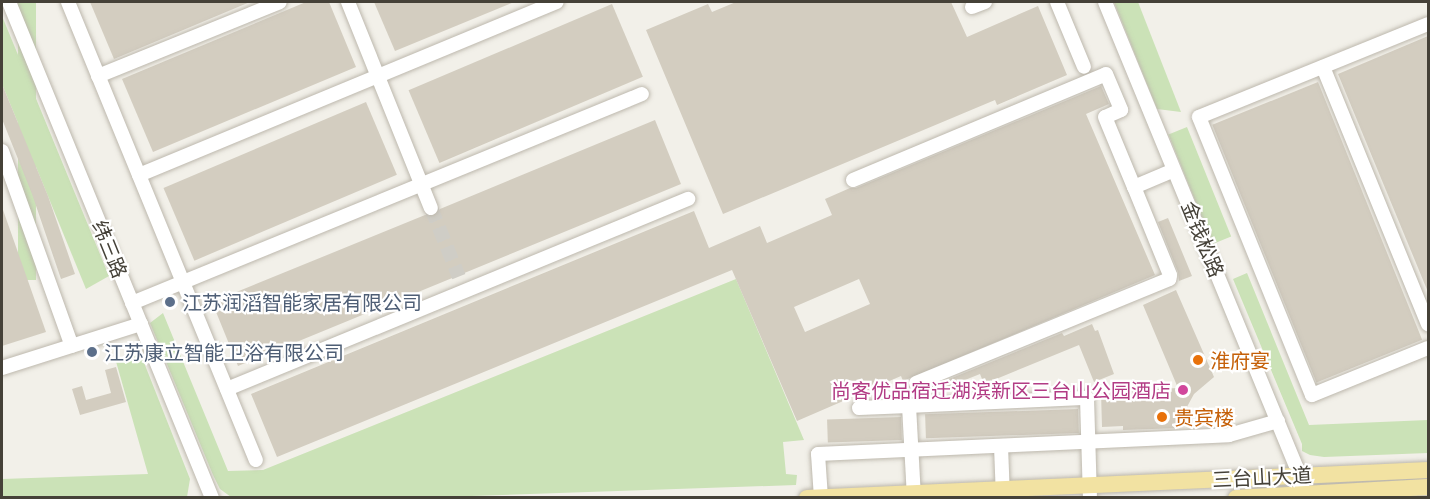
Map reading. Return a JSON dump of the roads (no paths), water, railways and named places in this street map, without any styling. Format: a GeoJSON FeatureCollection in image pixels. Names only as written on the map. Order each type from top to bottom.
{"type":"FeatureCollection","features":[{"type":"Feature","properties":{"kind":"main road","name":"三台山大道"},"geometry":{"type":"LineString","coordinates":[[807,498],[1090,491],[1300,476],[1428,470]]}},
{"type":"Feature","properties":{"kind":"main road","name":"三台山大道"},"geometry":{"type":"LineString","coordinates":[[1236,498],[1323,495],[1428,487]]}},
{"type":"Feature","properties":{"kind":"street","name":"纬三路"},"geometry":{"type":"LineString","coordinates":[[9,2],[212,498]]}},
{"type":"Feature","properties":{"kind":"street"},"geometry":{"type":"LineString","coordinates":[[68,2],[256,460]]}},
{"type":"Feature","properties":{"kind":"street"},"geometry":{"type":"LineString","coordinates":[[98,76],[279,2]]}},
{"type":"Feature","properties":{"kind":"street"},"geometry":{"type":"LineString","coordinates":[[348,2],[431,208]]}},
{"type":"Feature","properties":{"kind":"street"},"geometry":{"type":"LineString","coordinates":[[139,176],[557,2]]}},
{"type":"Feature","properties":{"kind":"street"},"geometry":{"type":"LineString","coordinates":[[1057,2],[1084,67]]}},
{"type":"Feature","properties":{"kind":"street","name":"金钱松路"},"geometry":{"type":"LineString","coordinates":[[1105,2],[1278,421],[1300,476],[1304,496]]}},
{"type":"Feature","properties":{"kind":"street"},"geometry":{"type":"LineString","coordinates":[[1428,24],[1199,117],[1312,395],[1428,348]]}},
{"type":"Feature","properties":{"kind":"street"},"geometry":{"type":"LineString","coordinates":[[1323,67],[1428,324]]}},
{"type":"Feature","properties":{"kind":"street"},"geometry":{"type":"LineString","coordinates":[[853,180],[1106,74],[1121,110],[1105,117],[1170,275],[1169,279],[916,383]]}},
{"type":"Feature","properties":{"kind":"street"},"geometry":{"type":"LineString","coordinates":[[132,303],[642,94]]}},
{"type":"Feature","properties":{"kind":"street"},"geometry":{"type":"LineString","coordinates":[[2,151],[72,346]]}},
{"type":"Feature","properties":{"kind":"street"},"geometry":{"type":"LineString","coordinates":[[1134,187],[1174,170]]}},
{"type":"Feature","properties":{"kind":"street"},"geometry":{"type":"LineString","coordinates":[[227,389],[688,199]]}},
{"type":"Feature","properties":{"kind":"street"},"geometry":{"type":"LineString","coordinates":[[459,277],[465,291]]}},
{"type":"Feature","properties":{"kind":"street"},"geometry":{"type":"LineString","coordinates":[[2,369],[141,324]]}},
{"type":"Feature","properties":{"kind":"street"},"geometry":{"type":"LineString","coordinates":[[859,408],[1087,398],[1090,491]]}},
{"type":"Feature","properties":{"kind":"street"},"geometry":{"type":"LineString","coordinates":[[909,406],[914,495]]}},
{"type":"Feature","properties":{"kind":"street"},"geometry":{"type":"LineString","coordinates":[[821,497],[818,454],[1229,435],[1278,421]]}},
{"type":"Feature","properties":{"kind":"street"},"geometry":{"type":"LineString","coordinates":[[1001,446],[1002,493]]}},
{"type":"Feature","properties":{"kind":"street"},"geometry":{"type":"LineString","coordinates":[[1319,475],[1323,495]]}},
{"type":"Feature","properties":{"kind":"tunnel"},"geometry":{"type":"LineString","coordinates":[[431,208],[459,277]]}},
{"type":"Feature","properties":{"kind":"place","name":"江苏润滔智能家居有限公司"},"geometry":{"type":"Point","coordinates":[170,302]}},
{"type":"Feature","properties":{"kind":"place","name":"江苏康立智能卫浴有限公司"},"geometry":{"type":"Point","coordinates":[92,352]}},
{"type":"Feature","properties":{"kind":"place","name":"淮府宴"},"geometry":{"type":"Point","coordinates":[1198,360]}},
{"type":"Feature","properties":{"kind":"place","name":"尚客优品宿迁湖滨新区三台山公园酒店"},"geometry":{"type":"Point","coordinates":[1183,390]}},
{"type":"Feature","properties":{"kind":"place","name":"贵宾楼"},"geometry":{"type":"Point","coordinates":[1162,417]}}]}
